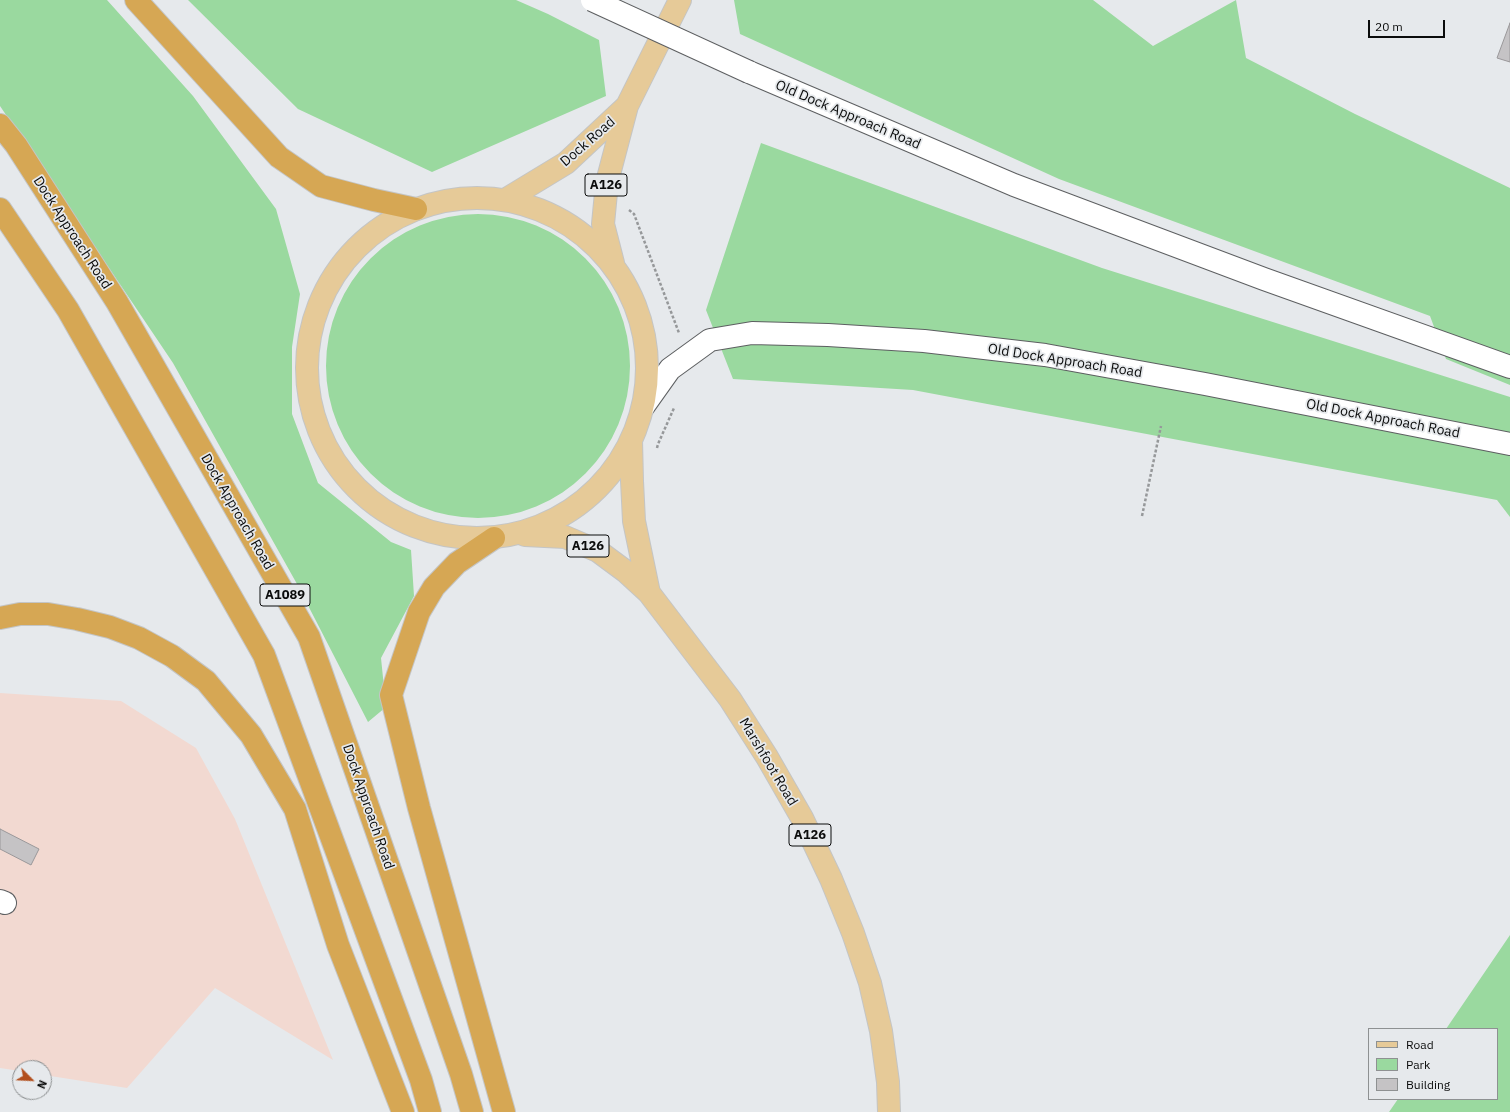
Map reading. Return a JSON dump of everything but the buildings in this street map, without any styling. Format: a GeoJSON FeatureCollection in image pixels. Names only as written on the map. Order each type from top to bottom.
{"type":"FeatureCollection","features":[{"type":"Feature","properties":{"kind":"highway"},"geometry":{"type":"LineString","coordinates":[[136,0],[278,156],[321,186],[416,209]]}},
{"type":"Feature","properties":{"kind":"highway","name":"Dock Approach Road"},"geometry":{"type":"LineString","coordinates":[[0,125],[16,145],[117,302],[309,637],[461,1074],[472,1112]]}},
{"type":"Feature","properties":{"kind":"highway"},"geometry":{"type":"LineString","coordinates":[[0,209],[68,310],[264,655],[421,1080],[430,1112]]}},
{"type":"Feature","properties":{"kind":"highway"},"geometry":{"type":"LineString","coordinates":[[503,536],[457,563],[434,587],[419,612],[391,696],[419,808],[504,1112]]}},
{"type":"Feature","properties":{"kind":"highway"},"geometry":{"type":"LineString","coordinates":[[0,618],[20,614],[48,614],[110,627],[139,638],[172,656],[206,681],[251,735],[295,809],[338,946],[403,1112]]}},
{"type":"Feature","properties":{"kind":"main road","name":"Dock Road"},"geometry":{"type":"LineString","coordinates":[[614,266],[603,224],[607,182],[627,106],[680,0]]}},
{"type":"Feature","properties":{"kind":"main road","name":"Dock Road"},"geometry":{"type":"LineString","coordinates":[[505,200],[566,163],[627,106]]}},
{"type":"Feature","properties":{"kind":"main road","name":"Marshfoot Road"},"geometry":{"type":"LineString","coordinates":[[614,266],[591,242],[565,222],[536,208],[505,200],[475,197],[445,200],[416,209],[387,223],[360,243],[339,268],[322,296],[312,327],[306,359],[308,392],[315,423],[329,453],[348,480],[371,502],[399,520],[429,532],[461,538],[503,536],[565,537],[598,551],[625,571],[649,593],[734,705],[767,757],[802,818],[831,879],[853,933],[870,983],[881,1031],[888,1082],[888,1112]]}},
{"type":"Feature","properties":{"kind":"main road"},"geometry":{"type":"LineString","coordinates":[[503,536],[549,522],[583,502],[610,474],[631,440],[643,407],[647,377],[646,348],[640,318],[629,291],[614,266]]}},
{"type":"Feature","properties":{"kind":"main road","name":"Marshfoot Road"},"geometry":{"type":"LineString","coordinates":[[631,440],[634,521],[649,593]]}},
{"type":"Feature","properties":{"kind":"street","name":"Old Dock Approach Road"},"geometry":{"type":"LineString","coordinates":[[592,0],[749,72],[1014,185],[1256,277],[1510,367]]}},
{"type":"Feature","properties":{"kind":"street","name":"Old Dock Approach Road"},"geometry":{"type":"LineString","coordinates":[[643,407],[670,369],[710,340],[752,333],[828,335],[924,341],[1045,355],[1205,384],[1510,444]]}},
{"type":"Feature","properties":{"kind":"path"},"geometry":{"type":"LineString","coordinates":[[605,199],[620,202],[634,214],[680,336],[692,353]]}},
{"type":"Feature","properties":{"kind":"path"},"geometry":{"type":"LineString","coordinates":[[657,451],[658,444],[676,403]]}},
{"type":"Feature","properties":{"kind":"path"},"geometry":{"type":"LineString","coordinates":[[1142,516],[1161,426]]}},
{"type":"Feature","properties":{"kind":"shaded area"},"geometry":{"type":"Polygon","coordinates":[[[0,693],[121,701],[196,748],[235,819],[333,1060],[215,988],[127,1088],[52,1076],[52,1060],[12,1060],[12,1070],[0,1068],[0,693]]]}},
{"type":"Feature","properties":{"kind":"green space"},"geometry":{"type":"Polygon","coordinates":[[[0,0],[107,0],[193,96],[276,209],[300,294],[292,347],[292,414],[318,483],[391,542],[411,550],[414,596],[381,658],[386,707],[368,722],[297,584],[173,363],[0,106],[0,0]]]}},
{"type":"Feature","properties":{"kind":"green space"},"geometry":{"type":"Polygon","coordinates":[[[188,0],[516,0],[548,14],[599,40],[606,96],[432,172],[298,109],[188,0]]]}},
{"type":"Feature","properties":{"kind":"green space"},"geometry":{"type":"Polygon","coordinates":[[[734,0],[1093,0],[1153,46],[1236,0],[1246,58],[1355,114],[1510,188],[1510,385],[1446,359],[1430,316],[1059,179],[740,34],[734,0]]]}},
{"type":"Feature","properties":{"kind":"green space"},"geometry":{"type":"Polygon","coordinates":[[[761,143],[1102,268],[1510,397],[1510,517],[1497,500],[913,390],[733,379],[706,310],[761,143]]]}},
{"type":"Feature","properties":{"kind":"green space"},"geometry":{"type":"Polygon","coordinates":[[[478,214],[508,217],[536,226],[562,240],[585,259],[604,282],[618,308],[627,336],[630,366],[627,396],[618,424],[604,450],[585,473],[562,492],[536,506],[508,515],[478,518],[448,515],[420,506],[394,492],[371,473],[352,450],[338,424],[329,396],[326,366],[329,336],[338,308],[352,282],[371,259],[394,240],[420,226],[448,217],[478,214]]]}},
{"type":"Feature","properties":{"kind":"green space"},"geometry":{"type":"Polygon","coordinates":[[[1510,935],[1510,1112],[1389,1112],[1397,1100],[1498,1100],[1498,1028],[1447,1028],[1510,935]]]}}]}
